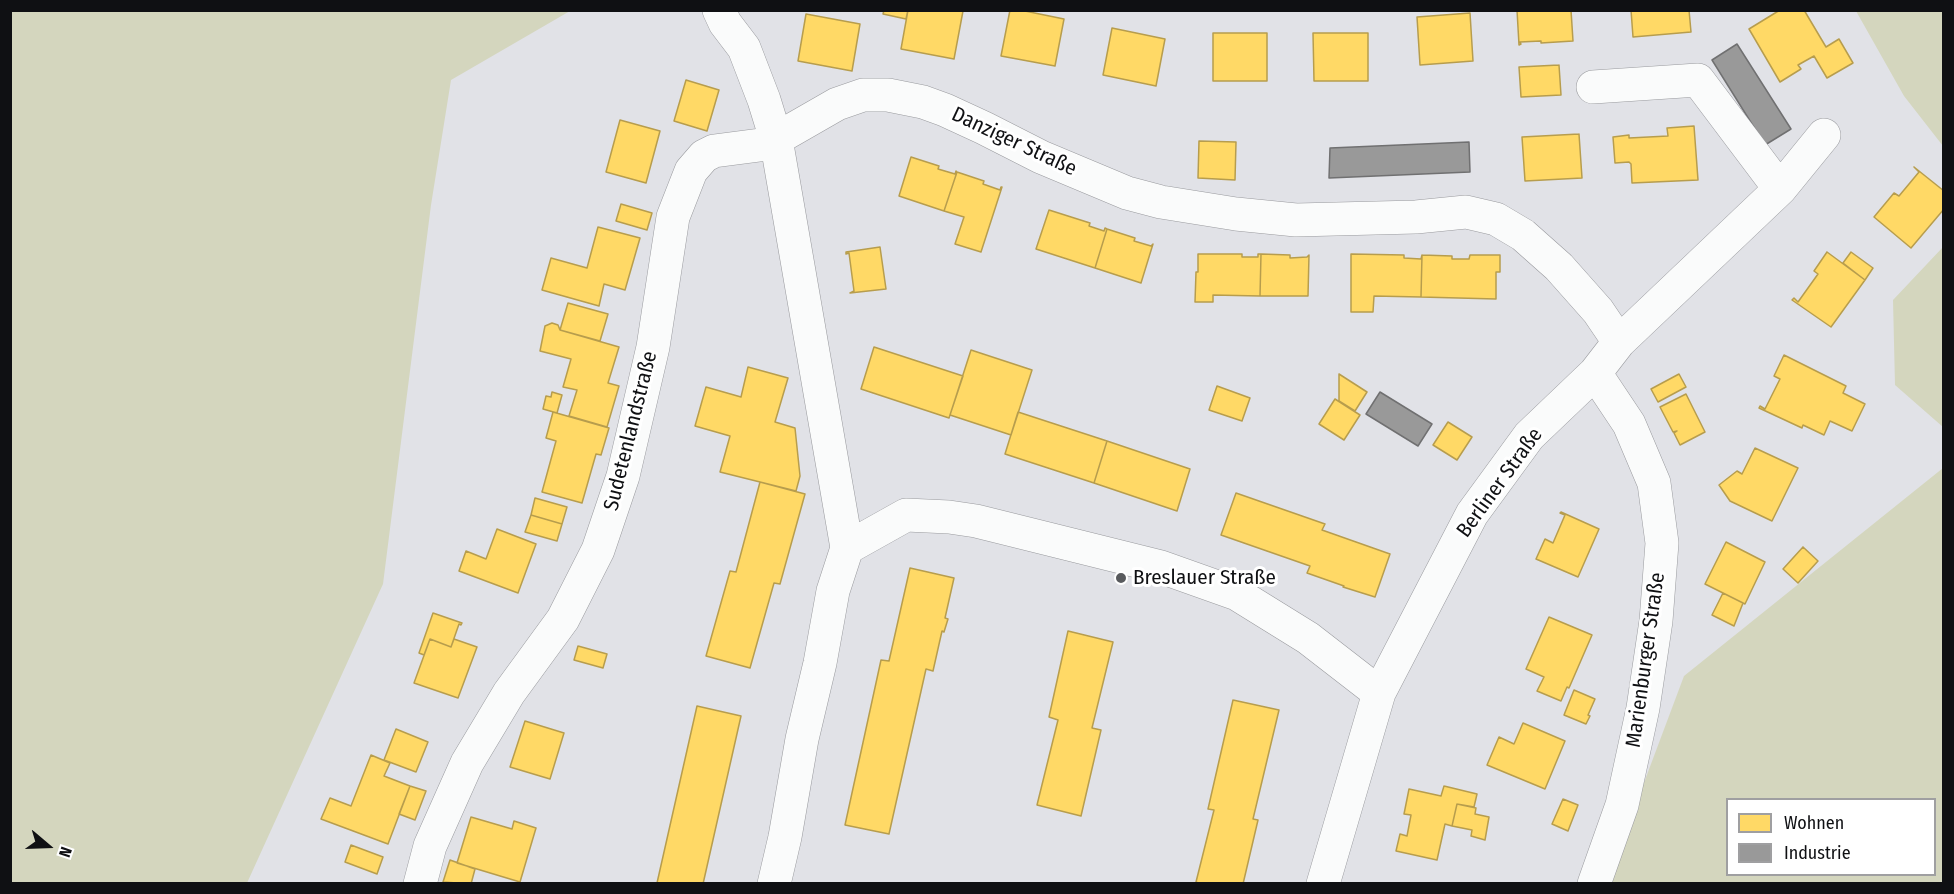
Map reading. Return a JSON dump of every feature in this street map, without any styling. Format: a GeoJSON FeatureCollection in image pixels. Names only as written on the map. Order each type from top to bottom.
{"type":"FeatureCollection","features":[{"type":"Feature","properties":{"kind":"street"},"geometry":{"type":"LineString","coordinates":[[719,10],[725,23],[744,48],[776,139],[848,548],[833,591],[774,884]]}},
{"type":"Feature","properties":{"kind":"street"},"geometry":{"type":"LineString","coordinates":[[1593,87],[1698,80],[1780,189]]}},
{"type":"Feature","properties":{"kind":"street","name":"Danziger Straße"},"geometry":{"type":"LineString","coordinates":[[776,139],[837,104],[863,95],[888,95],[922,102],[945,110],[1041,157],[1127,193],[1173,205],[1296,220],[1416,217],[1466,212],[1496,219],[1523,235],[1559,267],[1598,311],[1620,342]]}},
{"type":"Feature","properties":{"kind":"street","name":"Berliner Straße"},"geometry":{"type":"LineString","coordinates":[[1323,884],[1379,693],[1472,514],[1529,436],[1595,373],[1620,342],[1780,189],[1824,135]]}},
{"type":"Feature","properties":{"kind":"street","name":"Sudetenlandstraße"},"geometry":{"type":"LineString","coordinates":[[420,884],[430,846],[467,763],[509,693],[563,619],[598,550],[623,476],[653,347],[673,217],[691,171],[704,156],[714,150],[759,145],[776,139]]}},
{"type":"Feature","properties":{"kind":"street","name":"Marienburger Straße"},"geometry":{"type":"LineString","coordinates":[[1593,884],[1622,804],[1642,708],[1656,621],[1662,543],[1654,483],[1629,424],[1595,373]]}},
{"type":"Feature","properties":{"kind":"street"},"geometry":{"type":"LineString","coordinates":[[848,548],[906,514],[976,521],[1161,567],[1237,594],[1308,638],[1379,693]]}},
{"type":"Feature","properties":{"kind":"green space"},"geometry":{"type":"Polygon","coordinates":[[[10,11],[570,11],[451,80],[431,205],[383,584],[247,883],[11,883],[10,11]]]}},
{"type":"Feature","properties":{"kind":"green space"},"geometry":{"type":"Polygon","coordinates":[[[1856,11],[1943,11],[1943,146],[1904,96],[1856,11]]]}},
{"type":"Feature","properties":{"kind":"green space"},"geometry":{"type":"Polygon","coordinates":[[[1943,247],[1943,427],[1895,385],[1893,300],[1943,247]]]}},
{"type":"Feature","properties":{"kind":"green space"},"geometry":{"type":"Polygon","coordinates":[[[1943,468],[1943,883],[1606,884],[1684,676],[1943,468]]]}},
{"type":"Feature","properties":{"kind":"building: Wohnen"},"geometry":{"type":"Polygon","coordinates":[[[884,10],[908,10],[906,19],[883,14],[884,10]]]}},
{"type":"Feature","properties":{"kind":"building: Wohnen"},"geometry":{"type":"Polygon","coordinates":[[[908,10],[963,11],[954,59],[901,49],[908,10]]]}},
{"type":"Feature","properties":{"kind":"building: Wohnen"},"geometry":{"type":"Polygon","coordinates":[[[1010,10],[1064,19],[1055,66],[1001,56],[1010,10]]]}},
{"type":"Feature","properties":{"kind":"building: Wohnen"},"geometry":{"type":"Polygon","coordinates":[[[1517,10],[1571,10],[1573,41],[1520,42],[1519,45],[1517,10]]]}},
{"type":"Feature","properties":{"kind":"building: Wohnen"},"geometry":{"type":"Polygon","coordinates":[[[1631,10],[1689,10],[1691,32],[1633,37],[1631,10]]]}},
{"type":"Feature","properties":{"kind":"building: Wohnen"},"geometry":{"type":"Polygon","coordinates":[[[1780,10],[1804,10],[1826,47],[1839,39],[1853,63],[1827,78],[1814,56],[1798,65],[1801,69],[1780,82],[1749,29],[1780,10]]]}},
{"type":"Feature","properties":{"kind":"building: Wohnen"},"geometry":{"type":"Polygon","coordinates":[[[1470,13],[1473,61],[1420,65],[1417,17],[1470,13]]]}},
{"type":"Feature","properties":{"kind":"building: Wohnen"},"geometry":{"type":"Polygon","coordinates":[[[806,14],[860,24],[852,71],[798,61],[806,14]]]}},
{"type":"Feature","properties":{"kind":"building: Wohnen"},"geometry":{"type":"Polygon","coordinates":[[[1112,28],[1165,39],[1156,86],[1103,75],[1112,28]]]}},
{"type":"Feature","properties":{"kind":"building: Wohnen"},"geometry":{"type":"Polygon","coordinates":[[[1213,33],[1267,33],[1267,81],[1213,81],[1213,33]]]}},
{"type":"Feature","properties":{"kind":"building: Wohnen"},"geometry":{"type":"Polygon","coordinates":[[[1313,33],[1368,33],[1368,81],[1314,81],[1313,33]]]}},
{"type":"Feature","properties":{"kind":"building: Wohnen"},"geometry":{"type":"Polygon","coordinates":[[[1559,65],[1561,95],[1521,97],[1519,67],[1559,65]]]}},
{"type":"Feature","properties":{"kind":"building: Wohnen"},"geometry":{"type":"Polygon","coordinates":[[[686,80],[719,90],[707,131],[674,121],[686,80]]]}},
{"type":"Feature","properties":{"kind":"building: Wohnen"},"geometry":{"type":"Polygon","coordinates":[[[620,120],[660,131],[646,183],[606,172],[620,120]]]}},
{"type":"Feature","properties":{"kind":"building: Wohnen"},"geometry":{"type":"Polygon","coordinates":[[[1694,126],[1698,180],[1632,183],[1631,164],[1629,162],[1615,163],[1613,137],[1668,136],[1667,128],[1694,126]]]}},
{"type":"Feature","properties":{"kind":"building: Wohnen"},"geometry":{"type":"Polygon","coordinates":[[[1579,134],[1582,178],[1525,181],[1522,137],[1579,134]]]}},
{"type":"Feature","properties":{"kind":"building: Wohnen"},"geometry":{"type":"Polygon","coordinates":[[[1199,141],[1236,142],[1235,180],[1198,178],[1199,141]]]}},
{"type":"Feature","properties":{"kind":"building: Wohnen"},"geometry":{"type":"Polygon","coordinates":[[[911,157],[939,166],[938,169],[955,174],[957,172],[944,211],[899,196],[911,157]]]}},
{"type":"Feature","properties":{"kind":"building: Wohnen"},"geometry":{"type":"Polygon","coordinates":[[[1914,167],[1944,191],[1944,209],[1911,248],[1874,217],[1894,193],[1899,196],[1919,172],[1914,167]]]}},
{"type":"Feature","properties":{"kind":"building: Wohnen"},"geometry":{"type":"Polygon","coordinates":[[[957,172],[984,181],[983,184],[1000,190],[1002,187],[981,252],[955,244],[964,217],[944,211],[957,172]]]}},
{"type":"Feature","properties":{"kind":"building: Wohnen"},"geometry":{"type":"Polygon","coordinates":[[[621,204],[652,213],[647,230],[616,221],[621,204]]]}},
{"type":"Feature","properties":{"kind":"building: Wohnen"},"geometry":{"type":"Polygon","coordinates":[[[1049,210],[1090,223],[1089,226],[1104,231],[1105,228],[1107,229],[1095,268],[1036,249],[1049,210]]]}},
{"type":"Feature","properties":{"kind":"building: Wohnen"},"geometry":{"type":"Polygon","coordinates":[[[598,227],[640,238],[625,290],[604,284],[599,306],[542,290],[551,258],[587,268],[598,227]]]}},
{"type":"Feature","properties":{"kind":"building: Wohnen"},"geometry":{"type":"Polygon","coordinates":[[[1107,229],[1135,238],[1134,241],[1151,246],[1153,244],[1141,283],[1095,268],[1107,229]]]}},
{"type":"Feature","properties":{"kind":"building: Wohnen"},"geometry":{"type":"Polygon","coordinates":[[[880,247],[886,289],[850,293],[854,291],[849,253],[846,254],[846,252],[880,247]]]}},
{"type":"Feature","properties":{"kind":"building: Wohnen"},"geometry":{"type":"Polygon","coordinates":[[[1827,252],[1865,280],[1831,327],[1792,300],[1794,298],[1798,302],[1818,274],[1814,271],[1827,252]]]}},
{"type":"Feature","properties":{"kind":"building: Wohnen"},"geometry":{"type":"Polygon","coordinates":[[[1851,252],[1873,268],[1865,280],[1843,263],[1851,252]]]}},
{"type":"Feature","properties":{"kind":"building: Wohnen"},"geometry":{"type":"Polygon","coordinates":[[[1198,254],[1242,254],[1242,257],[1258,257],[1258,254],[1261,254],[1260,296],[1213,295],[1213,302],[1195,302],[1198,254]]]}},
{"type":"Feature","properties":{"kind":"building: Wohnen"},"geometry":{"type":"Polygon","coordinates":[[[1261,254],[1290,255],[1290,258],[1309,255],[1308,296],[1260,296],[1261,254]]]}},
{"type":"Feature","properties":{"kind":"building: Wohnen"},"geometry":{"type":"Polygon","coordinates":[[[1351,254],[1404,255],[1404,258],[1421,259],[1422,255],[1421,297],[1374,296],[1373,312],[1351,312],[1351,254]]]}},
{"type":"Feature","properties":{"kind":"building: Wohnen"},"geometry":{"type":"Polygon","coordinates":[[[1422,255],[1469,259],[1470,255],[1500,255],[1500,272],[1496,272],[1496,299],[1421,297],[1422,255]]]}},
{"type":"Feature","properties":{"kind":"building: Wohnen"},"geometry":{"type":"Polygon","coordinates":[[[568,303],[608,314],[600,341],[560,330],[568,303]]]}},
{"type":"Feature","properties":{"kind":"building: Wohnen"},"geometry":{"type":"Polygon","coordinates":[[[552,323],[558,325],[560,330],[619,347],[608,383],[619,386],[607,427],[569,416],[577,390],[563,387],[571,359],[540,351],[545,326],[552,323]]]}},
{"type":"Feature","properties":{"kind":"building: Wohnen"},"geometry":{"type":"Polygon","coordinates":[[[874,347],[963,376],[949,418],[861,389],[874,347]]]}},
{"type":"Feature","properties":{"kind":"building: Wohnen"},"geometry":{"type":"Polygon","coordinates":[[[971,350],[1032,370],[1011,435],[950,415],[971,350]]]}},
{"type":"Feature","properties":{"kind":"building: Wohnen"},"geometry":{"type":"Polygon","coordinates":[[[1784,355],[1846,386],[1843,393],[1865,404],[1852,431],[1830,421],[1824,435],[1803,425],[1802,428],[1759,408],[1760,406],[1765,409],[1780,379],[1774,376],[1784,355]]]}},
{"type":"Feature","properties":{"kind":"building: Wohnen"},"geometry":{"type":"Polygon","coordinates":[[[748,367],[788,378],[775,422],[795,428],[800,476],[796,491],[720,472],[730,436],[695,426],[706,387],[741,397],[748,367]]]}},
{"type":"Feature","properties":{"kind":"building: Wohnen"},"geometry":{"type":"Polygon","coordinates":[[[1339,374],[1367,392],[1355,411],[1339,401],[1339,374]]]}},
{"type":"Feature","properties":{"kind":"building: Wohnen"},"geometry":{"type":"Polygon","coordinates":[[[1679,374],[1686,387],[1658,402],[1651,389],[1679,374]]]}},
{"type":"Feature","properties":{"kind":"building: Wohnen"},"geometry":{"type":"Polygon","coordinates":[[[1217,386],[1250,398],[1242,421],[1209,410],[1217,386]]]}},
{"type":"Feature","properties":{"kind":"building: Wohnen"},"geometry":{"type":"Polygon","coordinates":[[[552,392],[562,395],[557,413],[543,409],[546,396],[551,397],[552,392]]]}},
{"type":"Feature","properties":{"kind":"building: Wohnen"},"geometry":{"type":"Polygon","coordinates":[[[1686,394],[1705,432],[1680,445],[1674,433],[1677,431],[1673,432],[1660,407],[1686,394]]]}},
{"type":"Feature","properties":{"kind":"building: Wohnen"},"geometry":{"type":"Polygon","coordinates":[[[1335,399],[1360,415],[1344,440],[1319,424],[1335,399]]]}},
{"type":"Feature","properties":{"kind":"building: Wohnen"},"geometry":{"type":"Polygon","coordinates":[[[553,412],[609,428],[601,455],[596,454],[582,503],[542,492],[556,441],[546,438],[553,412]]]}},
{"type":"Feature","properties":{"kind":"building: Wohnen"},"geometry":{"type":"Polygon","coordinates":[[[1018,412],[1107,441],[1094,483],[1005,454],[1018,412]]]}},
{"type":"Feature","properties":{"kind":"building: Wohnen"},"geometry":{"type":"Polygon","coordinates":[[[1448,422],[1472,437],[1457,460],[1433,445],[1448,422]]]}},
{"type":"Feature","properties":{"kind":"building: Wohnen"},"geometry":{"type":"Polygon","coordinates":[[[1107,441],[1190,469],[1177,511],[1094,483],[1107,441]]]}},
{"type":"Feature","properties":{"kind":"building: Wohnen"},"geometry":{"type":"Polygon","coordinates":[[[1755,448],[1798,468],[1772,521],[1730,501],[1719,485],[1737,471],[1742,474],[1755,448]]]}},
{"type":"Feature","properties":{"kind":"building: Wohnen"},"geometry":{"type":"Polygon","coordinates":[[[760,482],[805,494],[780,584],[774,583],[750,668],[706,656],[730,571],[736,572],[760,482]]]}},
{"type":"Feature","properties":{"kind":"building: Wohnen"},"geometry":{"type":"Polygon","coordinates":[[[1236,493],[1325,524],[1322,530],[1390,554],[1375,597],[1307,573],[1310,566],[1221,535],[1236,493]]]}},
{"type":"Feature","properties":{"kind":"building: Wohnen"},"geometry":{"type":"Polygon","coordinates":[[[535,498],[567,507],[562,524],[531,515],[535,498]]]}},
{"type":"Feature","properties":{"kind":"building: Wohnen"},"geometry":{"type":"Polygon","coordinates":[[[1561,512],[1599,529],[1578,577],[1536,559],[1545,539],[1553,543],[1565,515],[1561,512]]]}},
{"type":"Feature","properties":{"kind":"building: Wohnen"},"geometry":{"type":"Polygon","coordinates":[[[531,515],[562,524],[557,541],[525,532],[531,515]]]}},
{"type":"Feature","properties":{"kind":"building: Wohnen"},"geometry":{"type":"Polygon","coordinates":[[[497,529],[536,544],[518,593],[459,571],[466,551],[486,559],[497,529]]]}},
{"type":"Feature","properties":{"kind":"building: Wohnen"},"geometry":{"type":"Polygon","coordinates":[[[1726,542],[1765,562],[1745,604],[1705,584],[1726,542]]]}},
{"type":"Feature","properties":{"kind":"building: Wohnen"},"geometry":{"type":"Polygon","coordinates":[[[1803,547],[1818,561],[1798,583],[1783,569],[1803,547]]]}},
{"type":"Feature","properties":{"kind":"building: Wohnen"},"geometry":{"type":"Polygon","coordinates":[[[910,568],[954,578],[945,618],[948,619],[944,632],[942,631],[933,671],[926,669],[889,834],[845,825],[881,660],[889,661],[910,568]]]}},
{"type":"Feature","properties":{"kind":"building: Wohnen"},"geometry":{"type":"Polygon","coordinates":[[[1723,593],[1743,603],[1734,626],[1712,615],[1723,593]]]}},
{"type":"Feature","properties":{"kind":"building: Wohnen"},"geometry":{"type":"Polygon","coordinates":[[[433,613],[462,623],[459,624],[451,647],[430,639],[424,655],[419,653],[433,613]]]}},
{"type":"Feature","properties":{"kind":"building: Wohnen"},"geometry":{"type":"Polygon","coordinates":[[[1549,617],[1592,635],[1561,701],[1537,691],[1544,677],[1526,669],[1549,617]]]}},
{"type":"Feature","properties":{"kind":"building: Wohnen"},"geometry":{"type":"Polygon","coordinates":[[[1068,631],[1113,642],[1092,728],[1101,730],[1081,816],[1037,805],[1058,720],[1049,717],[1068,631]]]}},
{"type":"Feature","properties":{"kind":"building: Wohnen"},"geometry":{"type":"Polygon","coordinates":[[[430,639],[451,647],[454,639],[477,647],[458,698],[414,683],[430,639]]]}},
{"type":"Feature","properties":{"kind":"building: Wohnen"},"geometry":{"type":"Polygon","coordinates":[[[578,646],[607,654],[603,668],[574,660],[578,646]]]}},
{"type":"Feature","properties":{"kind":"building: Wohnen"},"geometry":{"type":"Polygon","coordinates":[[[1574,690],[1595,699],[1586,724],[1564,715],[1574,690]]]}},
{"type":"Feature","properties":{"kind":"building: Wohnen"},"geometry":{"type":"Polygon","coordinates":[[[1233,700],[1279,710],[1253,819],[1258,820],[1243,884],[1201,884],[1196,882],[1214,810],[1208,809],[1233,700]]]}},
{"type":"Feature","properties":{"kind":"building: Wohnen"},"geometry":{"type":"Polygon","coordinates":[[[697,706],[741,716],[703,884],[661,884],[657,883],[697,706]]]}},
{"type":"Feature","properties":{"kind":"building: Wohnen"},"geometry":{"type":"Polygon","coordinates":[[[525,721],[564,733],[550,779],[510,767],[525,721]]]}},
{"type":"Feature","properties":{"kind":"building: Wohnen"},"geometry":{"type":"Polygon","coordinates":[[[1523,723],[1565,741],[1545,789],[1487,765],[1499,737],[1514,744],[1523,723]]]}},
{"type":"Feature","properties":{"kind":"building: Wohnen"},"geometry":{"type":"Polygon","coordinates":[[[396,729],[428,742],[416,772],[384,760],[396,729]]]}},
{"type":"Feature","properties":{"kind":"building: Wohnen"},"geometry":{"type":"Polygon","coordinates":[[[371,755],[390,763],[384,776],[410,786],[388,844],[321,819],[330,798],[351,806],[371,755]]]}},
{"type":"Feature","properties":{"kind":"building: Wohnen"},"geometry":{"type":"Polygon","coordinates":[[[410,786],[426,791],[415,820],[399,814],[410,786]]]}},
{"type":"Feature","properties":{"kind":"building: Wohnen"},"geometry":{"type":"Polygon","coordinates":[[[1444,786],[1477,794],[1474,807],[1457,804],[1452,826],[1445,824],[1437,860],[1396,851],[1400,834],[1407,836],[1411,815],[1404,814],[1409,789],[1441,796],[1444,786]]]}},
{"type":"Feature","properties":{"kind":"building: Wohnen"},"geometry":{"type":"Polygon","coordinates":[[[1563,799],[1578,805],[1568,831],[1552,824],[1563,799]]]}},
{"type":"Feature","properties":{"kind":"building: Wohnen"},"geometry":{"type":"Polygon","coordinates":[[[1457,804],[1476,808],[1475,814],[1489,817],[1485,840],[1471,836],[1472,830],[1452,826],[1457,804]]]}},
{"type":"Feature","properties":{"kind":"building: Wohnen"},"geometry":{"type":"Polygon","coordinates":[[[471,817],[512,829],[514,821],[536,828],[520,882],[457,863],[471,817]]]}},
{"type":"Feature","properties":{"kind":"building: Wohnen"},"geometry":{"type":"Polygon","coordinates":[[[351,845],[383,857],[377,874],[345,862],[351,845]]]}},
{"type":"Feature","properties":{"kind":"building: Wohnen"},"geometry":{"type":"Polygon","coordinates":[[[450,860],[475,869],[471,884],[443,882],[450,860]]]}},
{"type":"Feature","properties":{"kind":"building: Industrie"},"geometry":{"type":"Polygon","coordinates":[[[1737,44],[1791,129],[1765,145],[1712,60],[1737,44]]]}},
{"type":"Feature","properties":{"kind":"building: Industrie"},"geometry":{"type":"Polygon","coordinates":[[[1469,142],[1470,172],[1329,178],[1330,148],[1469,142]]]}},
{"type":"Feature","properties":{"kind":"building: Industrie"},"geometry":{"type":"Polygon","coordinates":[[[1380,392],[1432,424],[1418,446],[1366,414],[1380,392]]]}},
{"type":"Feature","properties":{"kind":"place","name":"Breslauer Straße"},"geometry":{"type":"Point","coordinates":[1121,578]}}]}
